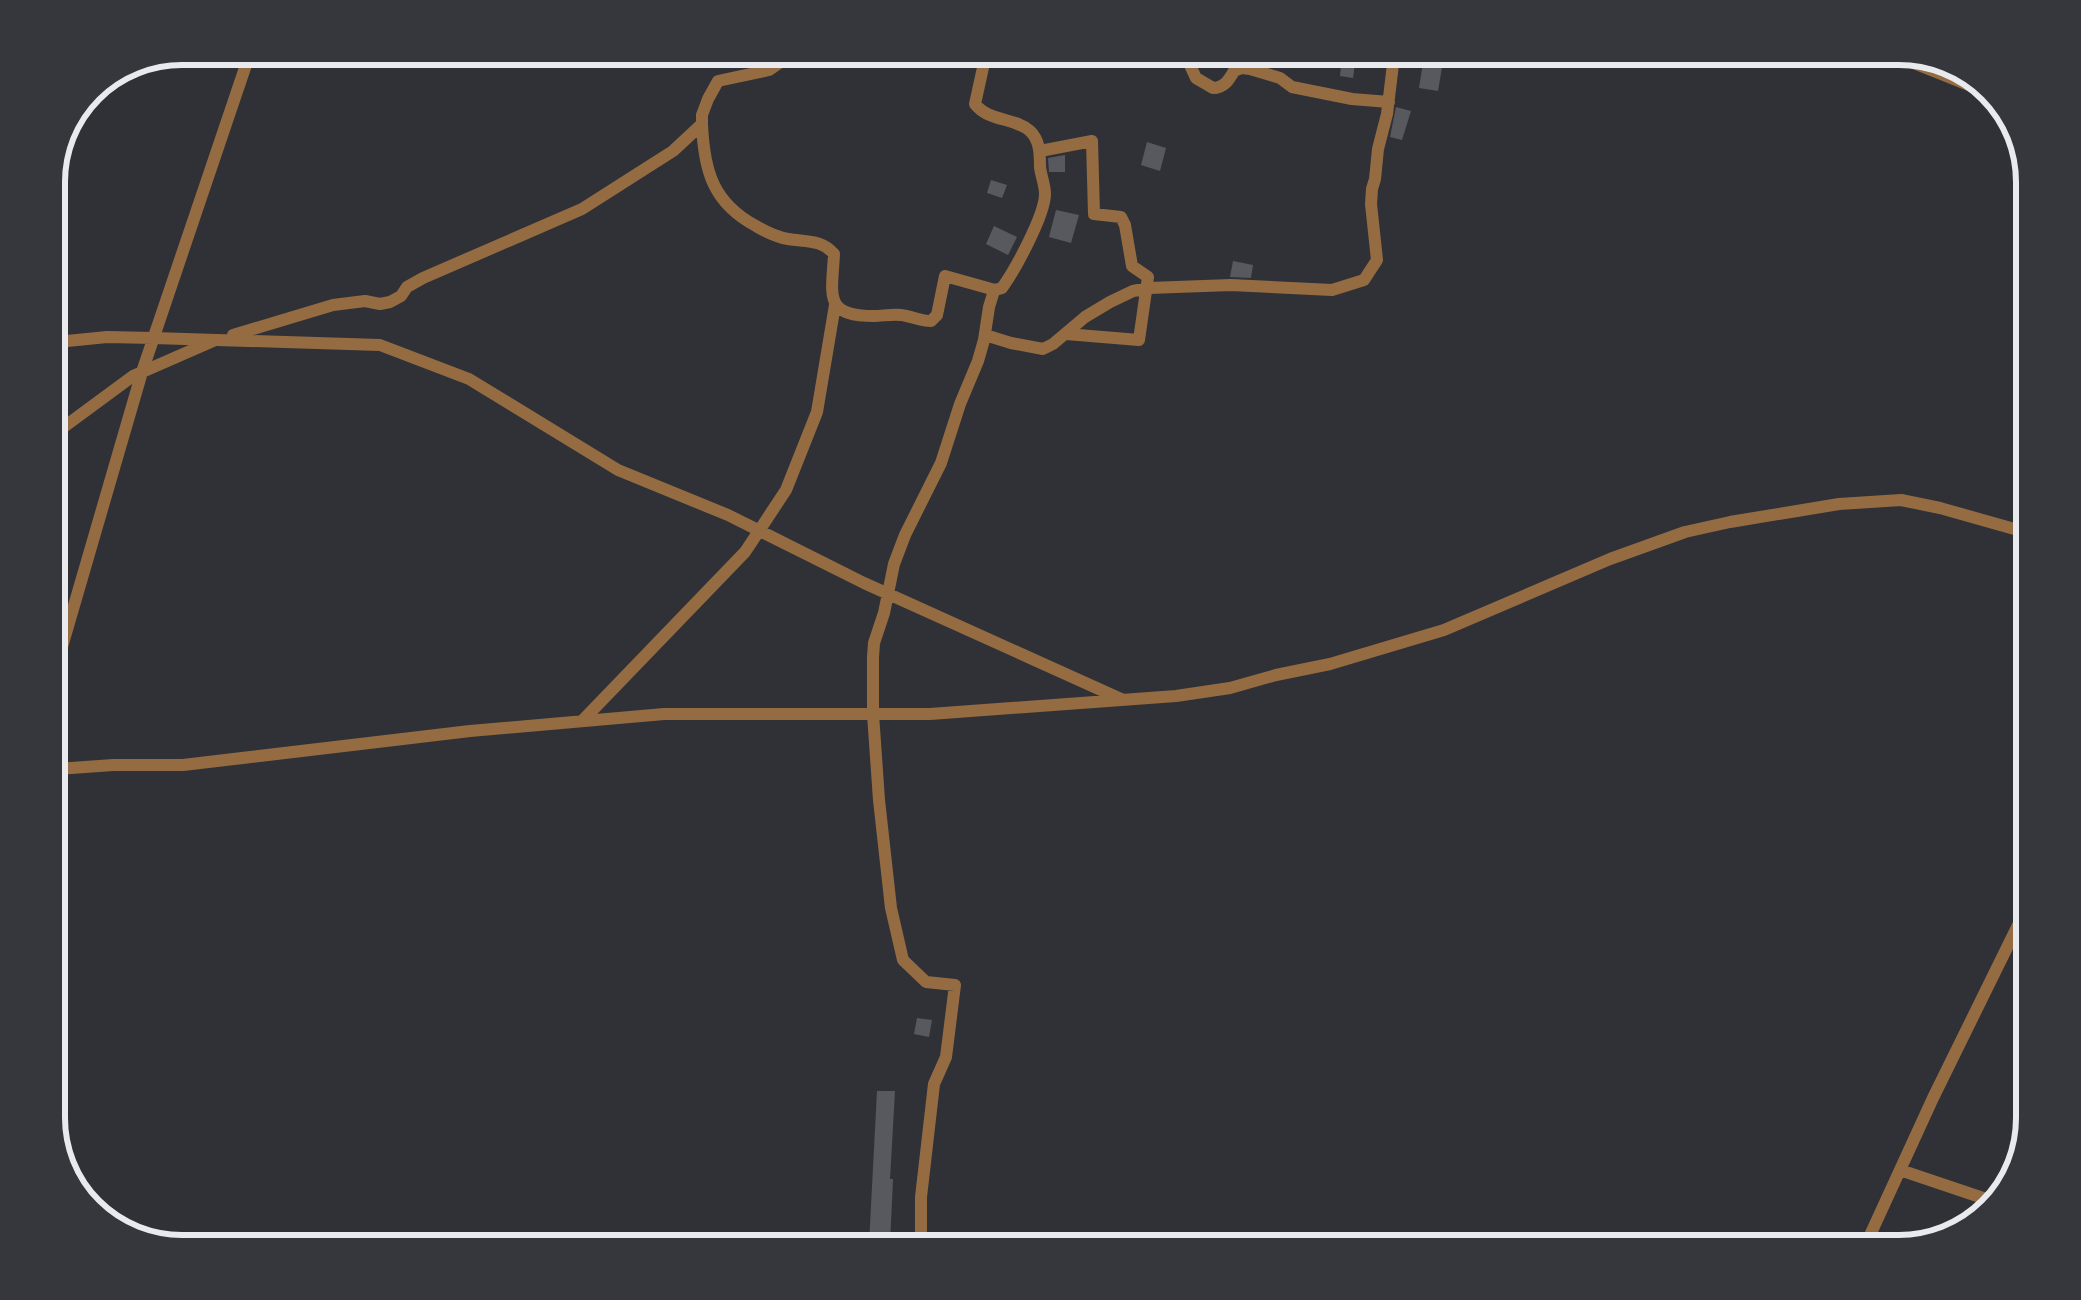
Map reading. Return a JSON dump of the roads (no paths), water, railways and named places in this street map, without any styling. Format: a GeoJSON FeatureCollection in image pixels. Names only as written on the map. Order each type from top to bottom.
{"type":"FeatureCollection","features":[{"type":"Feature","properties":{"kind":"street"},"geometry":{"type":"LineString","coordinates":[[65,633],[142,372],[246,65]]}},
{"type":"Feature","properties":{"kind":"street"},"geometry":{"type":"LineString","coordinates":[[583,720],[745,552],[786,490],[817,412],[835,305],[832,287],[834,254],[818,242],[786,239],[771,234],[738,215],[720,197],[705,161],[702,115],[718,81],[769,70],[776,65]]}},
{"type":"Feature","properties":{"kind":"street"},"geometry":{"type":"LineString","coordinates":[[835,305],[841,311],[858,316],[901,315],[931,321],[937,315],[945,276],[995,290],[1002,288],[1008,279],[1028,242],[1045,194],[1040,170],[1040,151],[1030,131],[1020,125],[990,115],[980,110],[975,104],[984,65]]}},
{"type":"Feature","properties":{"kind":"street"},"geometry":{"type":"LineString","coordinates":[[1190,65],[1196,78],[1213,88],[1221,87],[1228,81],[1234,71],[1242,68],[1275,76],[1292,87],[1352,99],[1388,102]]}},
{"type":"Feature","properties":{"kind":"street"},"geometry":{"type":"LineString","coordinates":[[985,335],[1010,343],[1043,349],[1049,347],[1085,317],[1110,302],[1123,295],[1147,288],[1232,285],[1332,290],[1364,280],[1377,260],[1371,204],[1372,189],[1393,65]]}},
{"type":"Feature","properties":{"kind":"street"},"geometry":{"type":"LineString","coordinates":[[1928,69],[1956,80]]}},
{"type":"Feature","properties":{"kind":"street"},"geometry":{"type":"LineString","coordinates":[[65,425],[122,384],[142,372],[222,338],[333,305],[365,301],[380,304],[390,302],[401,296],[407,287],[423,278],[582,209],[672,151],[702,124]]}},
{"type":"Feature","properties":{"kind":"street"},"geometry":{"type":"LineString","coordinates":[[1040,151],[1092,141],[1094,214],[1121,217],[1125,225],[1132,266],[1148,277],[1139,340],[1066,334]]}},
{"type":"Feature","properties":{"kind":"street"},"geometry":{"type":"LineString","coordinates":[[921,1235],[921,1197],[934,1084],[946,1057],[955,985],[926,982],[902,960],[891,908],[880,800],[873,714],[874,642],[884,613],[894,564],[905,535],[941,463],[960,404],[978,361],[985,335],[989,307],[995,290]]}},
{"type":"Feature","properties":{"kind":"street"},"geometry":{"type":"LineString","coordinates":[[65,341],[107,337],[222,338],[380,345],[470,379],[618,470],[728,515],[888,594],[1123,700]]}},
{"type":"Feature","properties":{"kind":"street"},"geometry":{"type":"LineString","coordinates":[[65,768],[113,765],[183,765],[374,742],[583,720],[664,714],[930,714],[1123,700],[1230,688],[1276,675],[1330,664],[1444,630],[1610,559],[1685,532],[1730,522],[1839,504],[1901,500],[1940,508],[2016,529]]}},
{"type":"Feature","properties":{"kind":"street"},"geometry":{"type":"LineString","coordinates":[[1870,1235],[2016,930]]}},
{"type":"Feature","properties":{"kind":"street"},"geometry":{"type":"LineString","coordinates":[[1900,1170],[1984,1198]]}}]}
